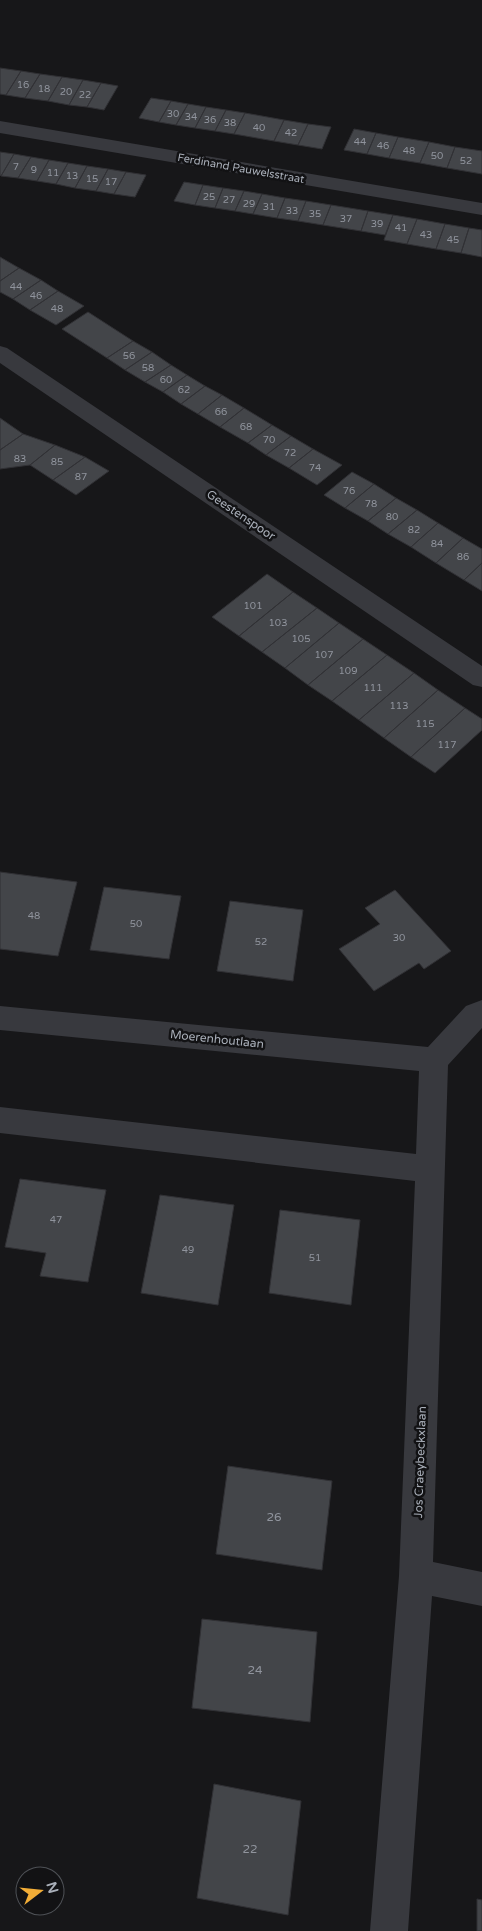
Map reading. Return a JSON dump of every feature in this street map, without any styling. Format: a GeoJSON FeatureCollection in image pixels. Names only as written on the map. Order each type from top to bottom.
{"type":"FeatureCollection","features":[{"type":"Feature","properties":{"kind":"street","name":"Ferdinand Pauwelsstraat"},"geometry":{"type":"LineString","coordinates":[[0,127],[482,209]]}},
{"type":"Feature","properties":{"kind":"street","name":"Geestenspoor"},"geometry":{"type":"LineString","coordinates":[[0,353],[482,678]]}},
{"type":"Feature","properties":{"kind":"street"},"geometry":{"type":"LineString","coordinates":[[434,1060],[482,1012]]}},
{"type":"Feature","properties":{"kind":"street","name":"Moerenhoutlaan"},"geometry":{"type":"LineString","coordinates":[[0,1018],[434,1060]]}},
{"type":"Feature","properties":{"kind":"street","name":"Jos Craeybeckxlaan"},"geometry":{"type":"LineString","coordinates":[[389,1931],[416,1576],[434,1060]]}},
{"type":"Feature","properties":{"kind":"street"},"geometry":{"type":"LineString","coordinates":[[0,1120],[430,1169]]}},
{"type":"Feature","properties":{"kind":"street"},"geometry":{"type":"LineString","coordinates":[[416,1576],[482,1589]]}},
{"type":"Feature","properties":{"kind":"building"},"geometry":{"type":"Polygon","coordinates":[[[0,68],[21,71],[6,95],[0,94],[0,68]]]}},
{"type":"Feature","properties":{"kind":"building"},"geometry":{"type":"Polygon","coordinates":[[[21,71],[40,74],[25,98],[6,95],[21,71]]]}},
{"type":"Feature","properties":{"kind":"building"},"geometry":{"type":"Polygon","coordinates":[[[40,74],[62,77],[48,101],[25,98],[40,74]]]}},
{"type":"Feature","properties":{"kind":"building"},"geometry":{"type":"Polygon","coordinates":[[[62,77],[83,80],[69,105],[48,101],[62,77]]]}},
{"type":"Feature","properties":{"kind":"building"},"geometry":{"type":"Polygon","coordinates":[[[83,80],[101,83],[87,107],[69,105],[83,80]]]}},
{"type":"Feature","properties":{"kind":"building"},"geometry":{"type":"Polygon","coordinates":[[[101,83],[118,86],[104,110],[87,107],[101,83]]]}},
{"type":"Feature","properties":{"kind":"building"},"geometry":{"type":"Polygon","coordinates":[[[151,98],[171,101],[159,122],[139,118],[151,98]]]}},
{"type":"Feature","properties":{"kind":"building"},"geometry":{"type":"Polygon","coordinates":[[[171,101],[188,104],[176,125],[159,122],[171,101]]]}},
{"type":"Feature","properties":{"kind":"building"},"geometry":{"type":"Polygon","coordinates":[[[188,104],[206,107],[195,128],[176,125],[188,104]]]}},
{"type":"Feature","properties":{"kind":"building"},"geometry":{"type":"Polygon","coordinates":[[[206,107],[226,110],[215,131],[195,128],[206,107]]]}},
{"type":"Feature","properties":{"kind":"building"},"geometry":{"type":"Polygon","coordinates":[[[226,110],[245,113],[234,134],[215,131],[226,110]]]}},
{"type":"Feature","properties":{"kind":"building"},"geometry":{"type":"Polygon","coordinates":[[[245,113],[284,120],[274,141],[234,134],[245,113]]]}},
{"type":"Feature","properties":{"kind":"building"},"geometry":{"type":"Polygon","coordinates":[[[284,120],[308,124],[298,145],[274,141],[284,120]]]}},
{"type":"Feature","properties":{"kind":"building"},"geometry":{"type":"Polygon","coordinates":[[[308,124],[331,127],[322,149],[298,145],[308,124]]]}},
{"type":"Feature","properties":{"kind":"building"},"geometry":{"type":"Polygon","coordinates":[[[354,129],[376,133],[367,154],[344,150],[354,129]]]}},
{"type":"Feature","properties":{"kind":"building"},"geometry":{"type":"Polygon","coordinates":[[[376,133],[398,137],[389,158],[367,154],[376,133]]]}},
{"type":"Feature","properties":{"kind":"building"},"geometry":{"type":"Polygon","coordinates":[[[398,137],[429,142],[420,163],[389,158],[398,137]]]}},
{"type":"Feature","properties":{"kind":"building"},"geometry":{"type":"Polygon","coordinates":[[[429,142],[455,147],[447,168],[420,163],[429,142]]]}},
{"type":"Feature","properties":{"kind":"building"},"geometry":{"type":"Polygon","coordinates":[[[455,147],[482,151],[482,174],[447,168],[455,147]]]}},
{"type":"Feature","properties":{"kind":"building"},"geometry":{"type":"Polygon","coordinates":[[[0,152],[14,154],[1,176],[0,175],[0,152]]]}},
{"type":"Feature","properties":{"kind":"building"},"geometry":{"type":"Polygon","coordinates":[[[14,154],[31,157],[18,178],[1,176],[14,154]]]}},
{"type":"Feature","properties":{"kind":"building"},"geometry":{"type":"Polygon","coordinates":[[[31,157],[49,160],[37,181],[18,178],[31,157]]]}},
{"type":"Feature","properties":{"kind":"building"},"geometry":{"type":"Polygon","coordinates":[[[49,160],[68,163],[56,184],[37,181],[49,160]]]}},
{"type":"Feature","properties":{"kind":"building"},"geometry":{"type":"Polygon","coordinates":[[[68,163],[87,166],[75,188],[56,184],[68,163]]]}},
{"type":"Feature","properties":{"kind":"building"},"geometry":{"type":"Polygon","coordinates":[[[87,166],[108,169],[96,191],[75,188],[87,166]]]}},
{"type":"Feature","properties":{"kind":"building"},"geometry":{"type":"Polygon","coordinates":[[[108,169],[126,172],[114,194],[96,191],[108,169]]]}},
{"type":"Feature","properties":{"kind":"building"},"geometry":{"type":"Polygon","coordinates":[[[126,172],[146,175],[135,197],[114,194],[126,172]]]}},
{"type":"Feature","properties":{"kind":"building"},"geometry":{"type":"Polygon","coordinates":[[[184,182],[203,185],[195,205],[174,201],[184,182]]]}},
{"type":"Feature","properties":{"kind":"building"},"geometry":{"type":"Polygon","coordinates":[[[203,185],[223,188],[215,208],[195,205],[203,185]]]}},
{"type":"Feature","properties":{"kind":"building"},"geometry":{"type":"Polygon","coordinates":[[[223,188],[244,191],[235,211],[215,208],[223,188]]]}},
{"type":"Feature","properties":{"kind":"building"},"geometry":{"type":"Polygon","coordinates":[[[244,191],[262,194],[253,214],[235,211],[244,191]]]}},
{"type":"Feature","properties":{"kind":"building"},"geometry":{"type":"Polygon","coordinates":[[[262,194],[285,198],[277,218],[253,214],[262,194]]]}},
{"type":"Feature","properties":{"kind":"building"},"geometry":{"type":"Polygon","coordinates":[[[285,198],[306,201],[298,221],[277,218],[285,198]]]}},
{"type":"Feature","properties":{"kind":"building"},"geometry":{"type":"Polygon","coordinates":[[[306,201],[331,205],[323,225],[298,221],[306,201]]]}},
{"type":"Feature","properties":{"kind":"building"},"geometry":{"type":"Polygon","coordinates":[[[331,205],[368,211],[361,231],[323,225],[331,205]]]}},
{"type":"Feature","properties":{"kind":"building"},"geometry":{"type":"Polygon","coordinates":[[[368,211],[393,215],[385,235],[361,231],[368,211]]]}},
{"type":"Feature","properties":{"kind":"building"},"geometry":{"type":"Polygon","coordinates":[[[393,215],[417,219],[407,244],[384,240],[393,215]]]}},
{"type":"Feature","properties":{"kind":"building"},"geometry":{"type":"Polygon","coordinates":[[[417,219],[445,224],[436,249],[407,244],[417,219]]]}},
{"type":"Feature","properties":{"kind":"building"},"geometry":{"type":"Polygon","coordinates":[[[445,224],[469,228],[461,253],[436,249],[445,224]]]}},
{"type":"Feature","properties":{"kind":"building"},"geometry":{"type":"Polygon","coordinates":[[[469,228],[482,230],[482,257],[461,253],[469,228]]]}},
{"type":"Feature","properties":{"kind":"building"},"geometry":{"type":"Polygon","coordinates":[[[0,257],[19,268],[0,281],[0,257]]]}},
{"type":"Feature","properties":{"kind":"building"},"geometry":{"type":"Polygon","coordinates":[[[19,268],[41,280],[13,299],[0,292],[0,281],[19,268]]]}},
{"type":"Feature","properties":{"kind":"building"},"geometry":{"type":"Polygon","coordinates":[[[41,280],[58,291],[30,310],[13,299],[41,280]]]}},
{"type":"Feature","properties":{"kind":"building"},"geometry":{"type":"Polygon","coordinates":[[[58,291],[84,306],[56,325],[30,310],[58,291]]]}},
{"type":"Feature","properties":{"kind":"building"},"geometry":{"type":"Polygon","coordinates":[[[88,312],[133,341],[107,358],[62,329],[88,312]]]}},
{"type":"Feature","properties":{"kind":"building"},"geometry":{"type":"Polygon","coordinates":[[[133,341],[152,352],[125,370],[107,358],[133,341]]]}},
{"type":"Feature","properties":{"kind":"building"},"geometry":{"type":"Polygon","coordinates":[[[152,352],[171,365],[145,382],[125,370],[152,352]]]}},
{"type":"Feature","properties":{"kind":"building"},"geometry":{"type":"Polygon","coordinates":[[[171,365],[187,375],[163,392],[145,382],[171,365]]]}},
{"type":"Feature","properties":{"kind":"building"},"geometry":{"type":"Polygon","coordinates":[[[187,375],[205,386],[181,404],[163,392],[187,375]]]}},
{"type":"Feature","properties":{"kind":"building"},"geometry":{"type":"Polygon","coordinates":[[[205,386],[222,395],[198,414],[181,404],[205,386]]]}},
{"type":"Feature","properties":{"kind":"building"},"geometry":{"type":"Polygon","coordinates":[[[222,395],[244,408],[220,427],[198,414],[222,395]]]}},
{"type":"Feature","properties":{"kind":"building"},"geometry":{"type":"Polygon","coordinates":[[[244,408],[272,425],[248,443],[220,427],[244,408]]]}},
{"type":"Feature","properties":{"kind":"building"},"geometry":{"type":"Polygon","coordinates":[[[0,418],[23,434],[0,450],[0,418]]]}},
{"type":"Feature","properties":{"kind":"building"},"geometry":{"type":"Polygon","coordinates":[[[272,425],[291,436],[266,455],[248,443],[272,425]]]}},
{"type":"Feature","properties":{"kind":"building"},"geometry":{"type":"Polygon","coordinates":[[[23,434],[55,445],[30,465],[0,469],[0,450],[23,434]]]}},
{"type":"Feature","properties":{"kind":"building"},"geometry":{"type":"Polygon","coordinates":[[[291,436],[313,449],[289,468],[266,455],[291,436]]]}},
{"type":"Feature","properties":{"kind":"building"},"geometry":{"type":"Polygon","coordinates":[[[55,445],[85,457],[53,480],[30,465],[55,445]]]}},
{"type":"Feature","properties":{"kind":"building"},"geometry":{"type":"Polygon","coordinates":[[[313,449],[342,465],[317,485],[289,468],[313,449]]]}},
{"type":"Feature","properties":{"kind":"building"},"geometry":{"type":"Polygon","coordinates":[[[85,457],[109,471],[76,495],[53,480],[85,457]]]}},
{"type":"Feature","properties":{"kind":"building"},"geometry":{"type":"Polygon","coordinates":[[[352,472],[374,484],[345,508],[324,495],[352,472]]]}},
{"type":"Feature","properties":{"kind":"building"},"geometry":{"type":"Polygon","coordinates":[[[374,484],[396,498],[368,521],[345,508],[374,484]]]}},
{"type":"Feature","properties":{"kind":"building"},"geometry":{"type":"Polygon","coordinates":[[[396,498],[417,510],[388,534],[368,521],[396,498]]]}},
{"type":"Feature","properties":{"kind":"building"},"geometry":{"type":"Polygon","coordinates":[[[417,510],[438,523],[411,547],[388,534],[417,510]]]}},
{"type":"Feature","properties":{"kind":"building"},"geometry":{"type":"Polygon","coordinates":[[[438,523],[463,538],[436,563],[411,547],[438,523]]]}},
{"type":"Feature","properties":{"kind":"building"},"geometry":{"type":"Polygon","coordinates":[[[463,538],[482,549],[482,563],[464,580],[436,563],[463,538]]]}},
{"type":"Feature","properties":{"kind":"building"},"geometry":{"type":"Polygon","coordinates":[[[482,563],[482,591],[464,580],[482,563]]]}},
{"type":"Feature","properties":{"kind":"building"},"geometry":{"type":"Polygon","coordinates":[[[267,574],[293,592],[239,636],[212,617],[267,574]]]}},
{"type":"Feature","properties":{"kind":"building"},"geometry":{"type":"Polygon","coordinates":[[[293,592],[317,608],[262,652],[239,636],[293,592]]]}},
{"type":"Feature","properties":{"kind":"building"},"geometry":{"type":"Polygon","coordinates":[[[317,608],[339,623],[285,668],[262,652],[317,608]]]}},
{"type":"Feature","properties":{"kind":"building"},"geometry":{"type":"Polygon","coordinates":[[[339,623],[363,639],[308,685],[285,668],[339,623]]]}},
{"type":"Feature","properties":{"kind":"building"},"geometry":{"type":"Polygon","coordinates":[[[363,639],[387,655],[332,701],[308,685],[363,639]]]}},
{"type":"Feature","properties":{"kind":"building"},"geometry":{"type":"Polygon","coordinates":[[[387,655],[414,673],[359,720],[332,701],[387,655]]]}},
{"type":"Feature","properties":{"kind":"building"},"geometry":{"type":"Polygon","coordinates":[[[414,673],[438,690],[384,738],[359,720],[414,673]]]}},
{"type":"Feature","properties":{"kind":"building"},"geometry":{"type":"Polygon","coordinates":[[[438,690],[465,708],[411,757],[384,738],[438,690]]]}},
{"type":"Feature","properties":{"kind":"building"},"geometry":{"type":"Polygon","coordinates":[[[465,708],[482,719],[482,730],[435,773],[411,757],[465,708]]]}},
{"type":"Feature","properties":{"kind":"building"},"geometry":{"type":"Polygon","coordinates":[[[0,872],[77,882],[58,956],[0,949],[0,872]]]}},
{"type":"Feature","properties":{"kind":"building"},"geometry":{"type":"Polygon","coordinates":[[[104,887],[181,896],[169,959],[90,950],[104,887]]]}},
{"type":"Feature","properties":{"kind":"building"},"geometry":{"type":"Polygon","coordinates":[[[395,890],[451,951],[424,969],[419,963],[374,991],[339,949],[380,924],[365,908],[395,890]]]}},
{"type":"Feature","properties":{"kind":"building"},"geometry":{"type":"Polygon","coordinates":[[[230,901],[303,910],[293,981],[217,971],[230,901]]]}},
{"type":"Feature","properties":{"kind":"building"},"geometry":{"type":"Polygon","coordinates":[[[20,1179],[106,1190],[88,1282],[40,1276],[46,1253],[5,1247],[20,1179]]]}},
{"type":"Feature","properties":{"kind":"building"},"geometry":{"type":"Polygon","coordinates":[[[160,1195],[234,1205],[218,1305],[141,1293],[160,1195]]]}},
{"type":"Feature","properties":{"kind":"building"},"geometry":{"type":"Polygon","coordinates":[[[280,1210],[360,1220],[351,1305],[269,1293],[280,1210]]]}},
{"type":"Feature","properties":{"kind":"building"},"geometry":{"type":"Polygon","coordinates":[[[228,1466],[332,1481],[322,1570],[216,1554],[228,1466]]]}},
{"type":"Feature","properties":{"kind":"building"},"geometry":{"type":"Polygon","coordinates":[[[202,1619],[317,1632],[310,1722],[192,1708],[202,1619]]]}},
{"type":"Feature","properties":{"kind":"building"},"geometry":{"type":"Polygon","coordinates":[[[214,1784],[301,1801],[288,1915],[197,1898],[214,1784]]]}},
{"type":"Feature","properties":{"kind":"building"},"geometry":{"type":"Polygon","coordinates":[[[477,1899],[482,1900],[482,1931],[477,1931],[477,1899]]]}}]}
